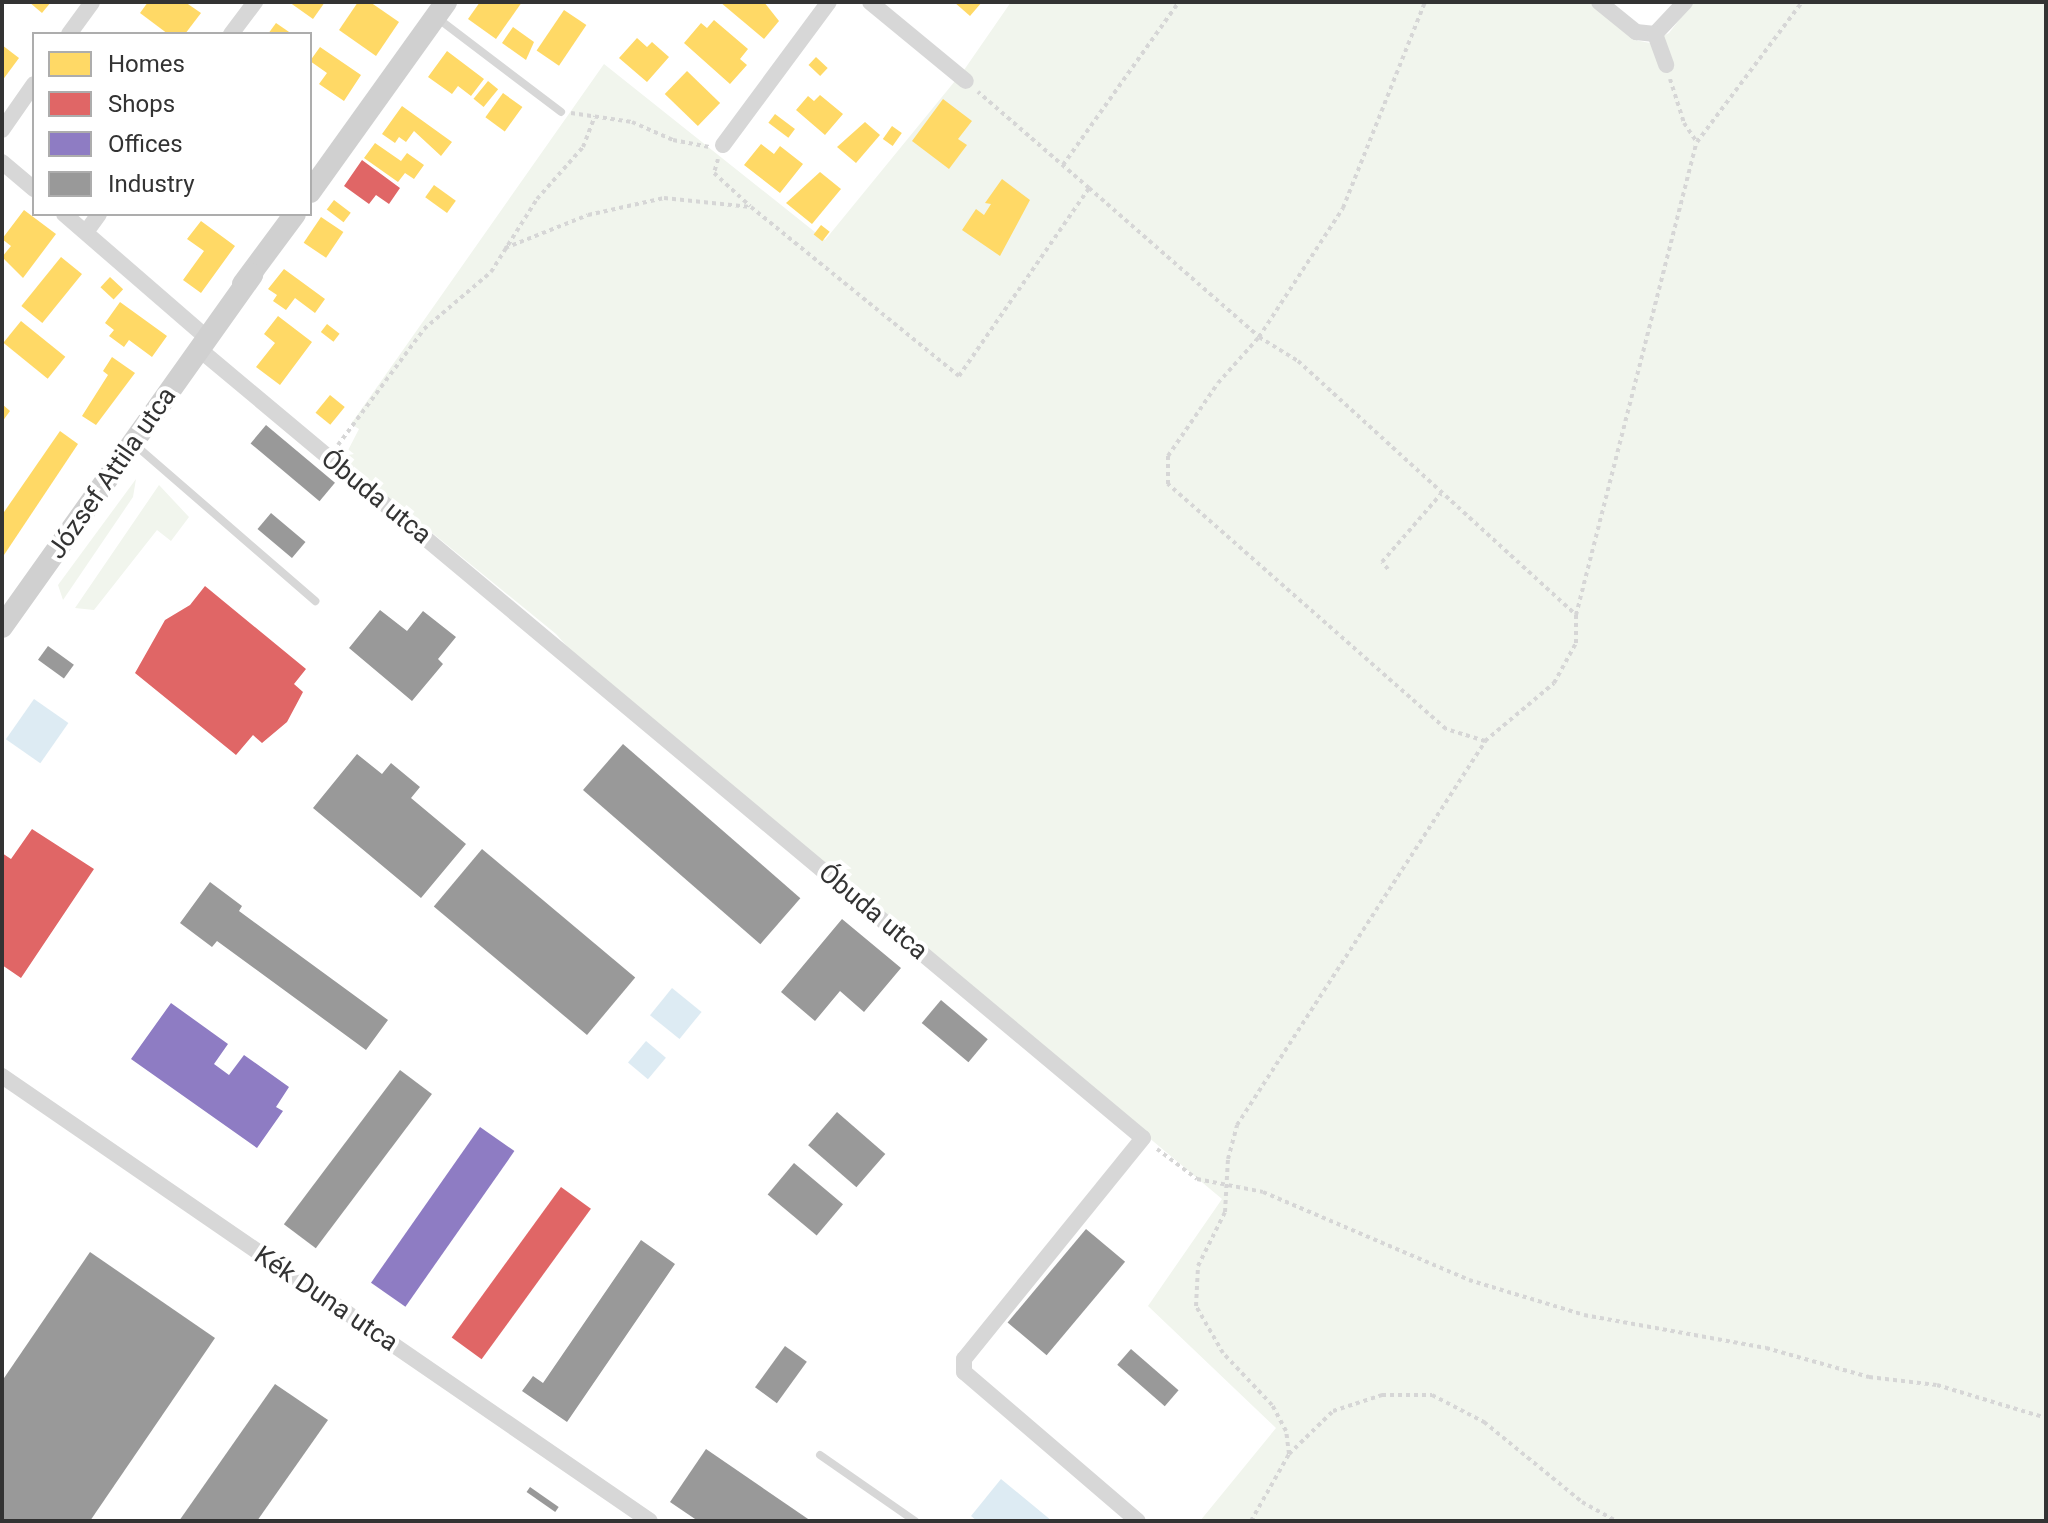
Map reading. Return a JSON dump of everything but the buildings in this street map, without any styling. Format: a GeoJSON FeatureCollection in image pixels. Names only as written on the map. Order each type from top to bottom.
{"type":"FeatureCollection","features":[{"type":"Feature","properties":{"kind":"main road"},"geometry":{"type":"LineString","coordinates":[[312,189],[440,9]]}},
{"type":"Feature","properties":{"kind":"main road","name":"József Attila utca"},"geometry":{"type":"LineString","coordinates":[[2,627],[294,216]]}},
{"type":"Feature","properties":{"kind":"street"},"geometry":{"type":"LineString","coordinates":[[70,32],[92,2]]}},
{"type":"Feature","properties":{"kind":"street"},"geometry":{"type":"LineString","coordinates":[[232,32],[255,2]]}},
{"type":"Feature","properties":{"kind":"street"},"geometry":{"type":"LineString","coordinates":[[723,145],[829,2]]}},
{"type":"Feature","properties":{"kind":"street"},"geometry":{"type":"LineString","coordinates":[[870,2],[966,81]]}},
{"type":"Feature","properties":{"kind":"street"},"geometry":{"type":"LineString","coordinates":[[1599,2],[1636,32],[1655,34]]}},
{"type":"Feature","properties":{"kind":"street"},"geometry":{"type":"LineString","coordinates":[[1655,34],[1685,2]]}},
{"type":"Feature","properties":{"kind":"street"},"geometry":{"type":"LineString","coordinates":[[1655,34],[1666,65]]}},
{"type":"Feature","properties":{"kind":"street"},"geometry":{"type":"LineString","coordinates":[[2,130],[32,87]]}},
{"type":"Feature","properties":{"kind":"street"},"geometry":{"type":"LineString","coordinates":[[2,162],[32,187]]}},
{"type":"Feature","properties":{"kind":"street","name":"Óbuda utca"},"geometry":{"type":"LineString","coordinates":[[66,216],[329,459],[1143,1138]]}},
{"type":"Feature","properties":{"kind":"street"},"geometry":{"type":"LineString","coordinates":[[86,232],[98,216]]}},
{"type":"Feature","properties":{"kind":"street","name":"Kék Duna utca"},"geometry":{"type":"LineString","coordinates":[[2,1076],[650,1521]]}},
{"type":"Feature","properties":{"kind":"street"},"geometry":{"type":"LineString","coordinates":[[1138,1521],[964,1372],[964,1359],[1143,1138]]}},
{"type":"Feature","properties":{"kind":"lane"},"geometry":{"type":"LineString","coordinates":[[440,9],[561,112]]}},
{"type":"Feature","properties":{"kind":"lane"},"geometry":{"type":"LineString","coordinates":[[134,444],[315,601]]}},
{"type":"Feature","properties":{"kind":"lane"},"geometry":{"type":"LineString","coordinates":[[820,1455],[915,1521]]}},
{"type":"Feature","properties":{"kind":"path"},"geometry":{"type":"LineString","coordinates":[[1063,165],[1179,2]]}},
{"type":"Feature","properties":{"kind":"path"},"geometry":{"type":"LineString","coordinates":[[1425,2],[1343,208],[1259,337],[1218,383],[1168,456],[1168,484],[1446,729],[1485,741]]}},
{"type":"Feature","properties":{"kind":"path"},"geometry":{"type":"LineString","coordinates":[[1289,1454],[1286,1431],[1272,1405],[1223,1353],[1196,1306],[1198,1266],[1225,1212],[1228,1159],[1237,1125],[1485,741],[1554,683],[1576,643],[1576,615],[1697,142],[1802,2]]}},
{"type":"Feature","properties":{"kind":"path"},"geometry":{"type":"LineString","coordinates":[[1666,65],[1684,123],[1697,142]]}},
{"type":"Feature","properties":{"kind":"path"},"geometry":{"type":"LineString","coordinates":[[966,81],[1259,337],[1298,361],[1576,615]]}},
{"type":"Feature","properties":{"kind":"path"},"geometry":{"type":"LineString","coordinates":[[561,112],[632,122],[701,148],[723,145],[714,173],[751,207],[959,376],[1089,188]]}},
{"type":"Feature","properties":{"kind":"path"},"geometry":{"type":"LineString","coordinates":[[329,459],[424,329],[491,272],[537,199],[583,147],[595,116]]}},
{"type":"Feature","properties":{"kind":"path"},"geometry":{"type":"LineString","coordinates":[[505,248],[588,215],[664,198],[751,207]]}},
{"type":"Feature","properties":{"kind":"path"},"geometry":{"type":"LineString","coordinates":[[1388,569],[1382,562],[1441,494]]}},
{"type":"Feature","properties":{"kind":"path"},"geometry":{"type":"LineString","coordinates":[[1143,1138],[1197,1179],[1263,1192],[1469,1280],[1584,1315],[1766,1348],[1869,1377],[1937,1385],[2046,1418]]}},
{"type":"Feature","properties":{"kind":"path"},"geometry":{"type":"LineString","coordinates":[[1251,1521],[1289,1454],[1333,1411],[1382,1395],[1432,1395],[1484,1422],[1570,1493],[1616,1521]]}},
{"type":"Feature","properties":{"kind":"shaded area"},"geometry":{"type":"Polygon","coordinates":[[[1011,2],[1589,2],[1635,40],[1650,43],[1669,33],[1693,2],[2046,2],[2046,1521],[1200,1521],[1276,1428],[1148,1306],[1222,1199],[579,660],[556,634],[343,460],[359,429],[351,424],[604,64],[825,240],[964,70],[1011,2]]]}},
{"type":"Feature","properties":{"kind":"shaded area"},"geometry":{"type":"Polygon","coordinates":[[[136,479],[133,497],[63,600],[58,585],[136,479]]]}},
{"type":"Feature","properties":{"kind":"shaded area"},"geometry":{"type":"Polygon","coordinates":[[[159,485],[189,517],[171,541],[157,530],[94,610],[75,608],[159,485]]]}},
{"type":"Feature","properties":{"kind":"shaded area"},"geometry":{"type":"Polygon","coordinates":[[[34,699],[68,723],[40,763],[6,739],[34,699]]]}},
{"type":"Feature","properties":{"kind":"shaded area"},"geometry":{"type":"Polygon","coordinates":[[[672,988],[702,1012],[680,1039],[650,1015],[672,988]]]}},
{"type":"Feature","properties":{"kind":"shaded area"},"geometry":{"type":"Polygon","coordinates":[[[646,1041],[666,1058],[648,1079],[628,1062],[646,1041]]]}},
{"type":"Feature","properties":{"kind":"shaded area"},"geometry":{"type":"Polygon","coordinates":[[[1001,1479],[1052,1521],[977,1521],[971,1516],[1001,1479]]]}}]}
